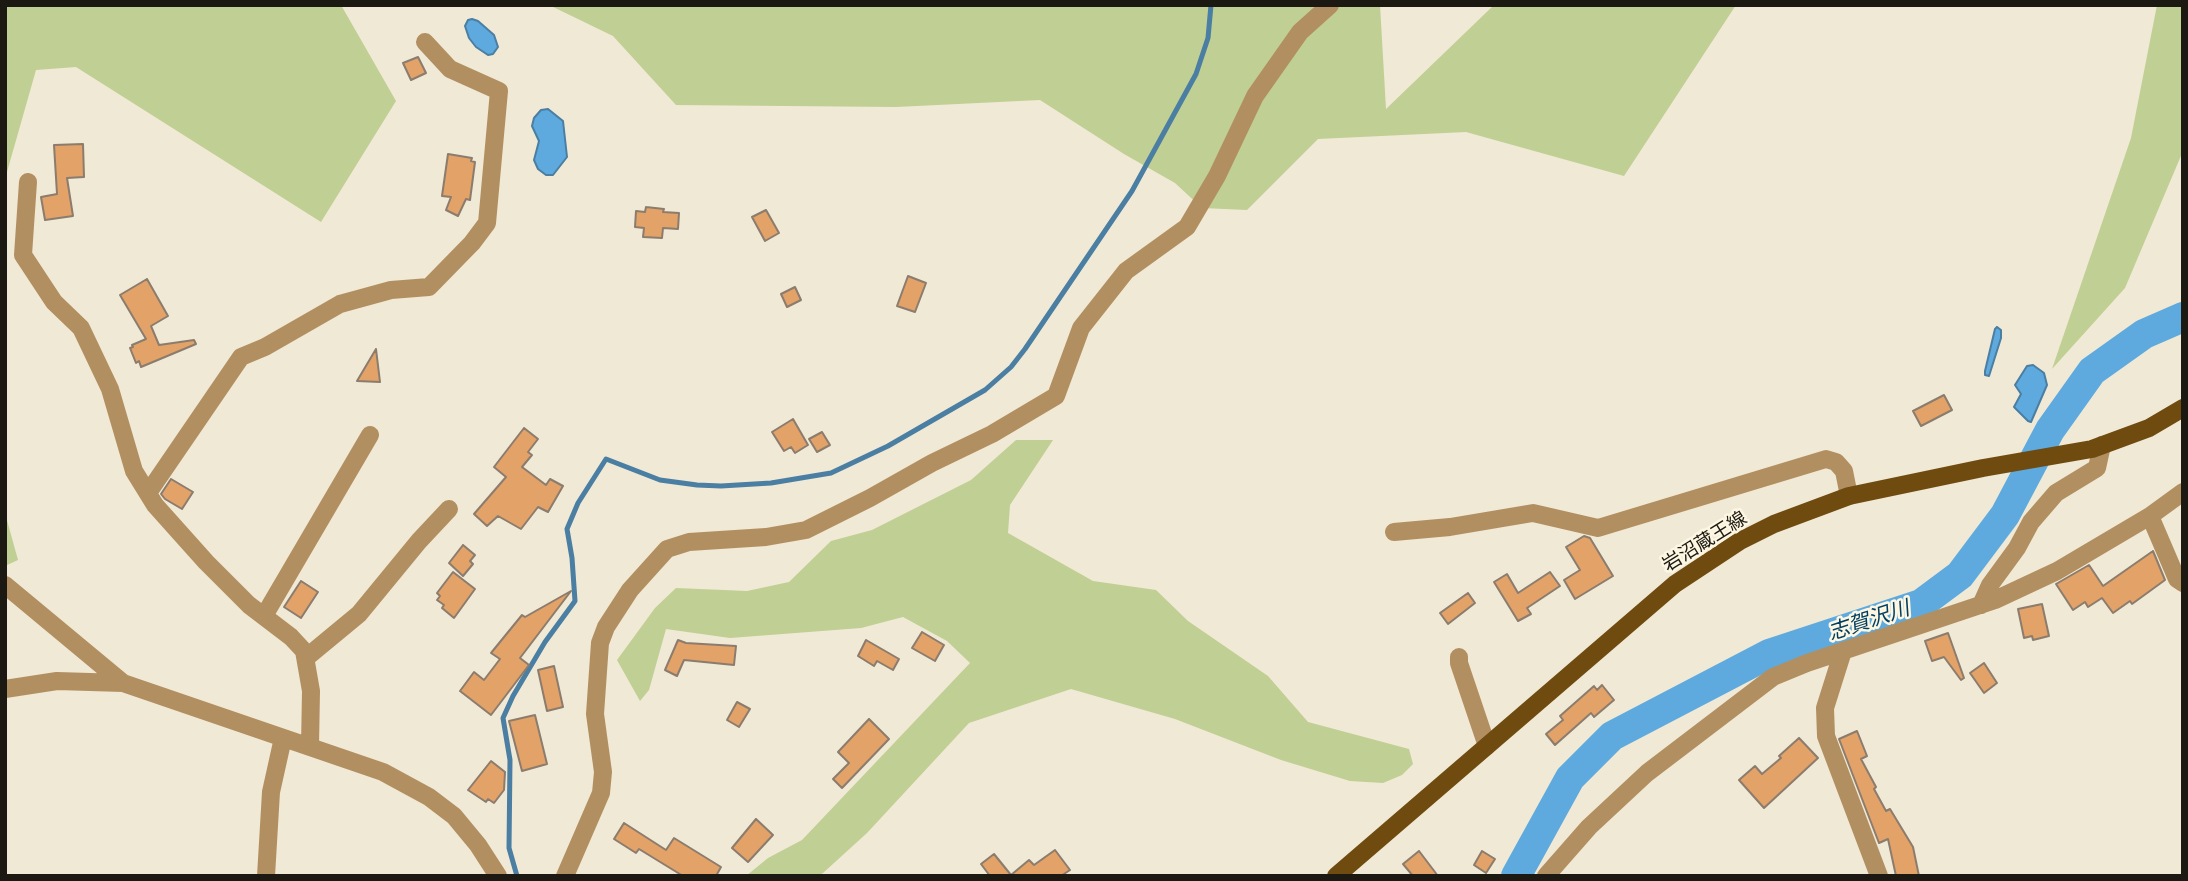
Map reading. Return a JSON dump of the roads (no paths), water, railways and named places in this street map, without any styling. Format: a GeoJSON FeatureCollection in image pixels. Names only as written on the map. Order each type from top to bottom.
{"type":"FeatureCollection","features":[{"type":"Feature","properties":{"kind":"main road","name":"岩沼蔵王線"},"geometry":{"type":"LineString","coordinates":[[1336,876],[1675,584],[1707,562],[1774,524],[1849,496],[2097,447],[2149,428],[2183,408]]}},
{"type":"Feature","properties":{"kind":"street"},"geometry":{"type":"LineString","coordinates":[[565,876],[601,793],[603,772],[595,714],[600,643],[606,627],[630,590],[667,549],[689,542],[766,537],[806,530],[992,434],[1056,396],[1081,328],[1126,271],[1187,227],[1217,176],[1255,96],[1300,32],[1330,5]]}},
{"type":"Feature","properties":{"kind":"street"},"geometry":{"type":"LineString","coordinates":[[148,493],[241,357],[340,304],[391,290],[429,287],[472,243],[487,223],[499,90],[450,69],[425,42]]}},
{"type":"Feature","properties":{"kind":"street"},"geometry":{"type":"LineString","coordinates":[[28,182],[23,255],[54,302],[80,328],[110,389],[134,471],[155,505],[206,562],[249,605],[296,641],[307,657],[311,691],[310,746]]}},
{"type":"Feature","properties":{"kind":"street"},"geometry":{"type":"LineString","coordinates":[[264,616],[370,435]]}},
{"type":"Feature","properties":{"kind":"street"},"geometry":{"type":"LineString","coordinates":[[1981,605],[1990,585],[2017,548],[2031,522],[2056,493],[2097,468],[2097,447]]}},
{"type":"Feature","properties":{"kind":"street"},"geometry":{"type":"LineString","coordinates":[[1394,532],[1450,527],[1532,513],[1598,528],[1826,459],[1836,462],[1844,471],[1849,496]]}},
{"type":"Feature","properties":{"kind":"street"},"geometry":{"type":"LineString","coordinates":[[1546,876],[1589,827],[1674,750],[1773,677],[1807,663],[1981,605],[2057,571],[2150,516],[2183,492]]}},
{"type":"Feature","properties":{"kind":"street"},"geometry":{"type":"LineString","coordinates":[[307,657],[359,614],[449,509]]}},
{"type":"Feature","properties":{"kind":"street"},"geometry":{"type":"LineString","coordinates":[[2150,516],[2177,579],[2183,583]]}},
{"type":"Feature","properties":{"kind":"street"},"geometry":{"type":"LineString","coordinates":[[5,585],[122,683]]}},
{"type":"Feature","properties":{"kind":"street"},"geometry":{"type":"LineString","coordinates":[[1843,651],[1829,688],[1825,708],[1826,736],[1878,876]]}},
{"type":"Feature","properties":{"kind":"street"},"geometry":{"type":"LineString","coordinates":[[1459,657],[1487,746]]}},
{"type":"Feature","properties":{"kind":"street"},"geometry":{"type":"LineString","coordinates":[[5,689],[57,681],[122,683],[383,772],[429,797],[454,816],[478,845],[498,876]]}},
{"type":"Feature","properties":{"kind":"street"},"geometry":{"type":"LineString","coordinates":[[266,876],[271,792],[282,738]]}},
{"type":"Feature","properties":{"kind":"water"},"geometry":{"type":"Polygon","coordinates":[[[472,19],[494,35],[498,47],[493,54],[488,55],[476,47],[469,38],[465,26],[468,20],[472,19]]]}},
{"type":"Feature","properties":{"kind":"water"},"geometry":{"type":"Polygon","coordinates":[[[548,109],[563,121],[567,157],[553,175],[546,175],[538,169],[534,160],[539,141],[532,126],[534,118],[541,110],[548,109]]]}},
{"type":"Feature","properties":{"kind":"water"},"geometry":{"type":"Polygon","coordinates":[[[1997,327],[2001,330],[2001,338],[1989,376],[1985,375],[1985,371],[1997,327]]]}},
{"type":"Feature","properties":{"kind":"water"},"geometry":{"type":"Polygon","coordinates":[[[2033,365],[2044,373],[2047,385],[2031,422],[2014,407],[2021,394],[2015,385],[2027,366],[2033,365]]]}},
{"type":"Feature","properties":{"kind":"waterway"},"geometry":{"type":"LineString","coordinates":[[517,876],[509,848],[510,760],[503,718],[545,642],[575,601],[567,529],[578,503],[606,459],[660,480],[697,485],[771,483],[831,473],[888,446],[985,390],[1011,367],[1025,349],[1132,191],[1196,74],[1208,38],[1211,5]]}},
{"type":"Feature","properties":{"kind":"waterway","name":"志賀沢川"},"geometry":{"type":"LineString","coordinates":[[1516,876],[1570,778],[1612,736],[1769,654],[1921,604],[1960,575],[2005,515],[2050,430],[2092,371],[2144,334],[2183,317]]}}]}
